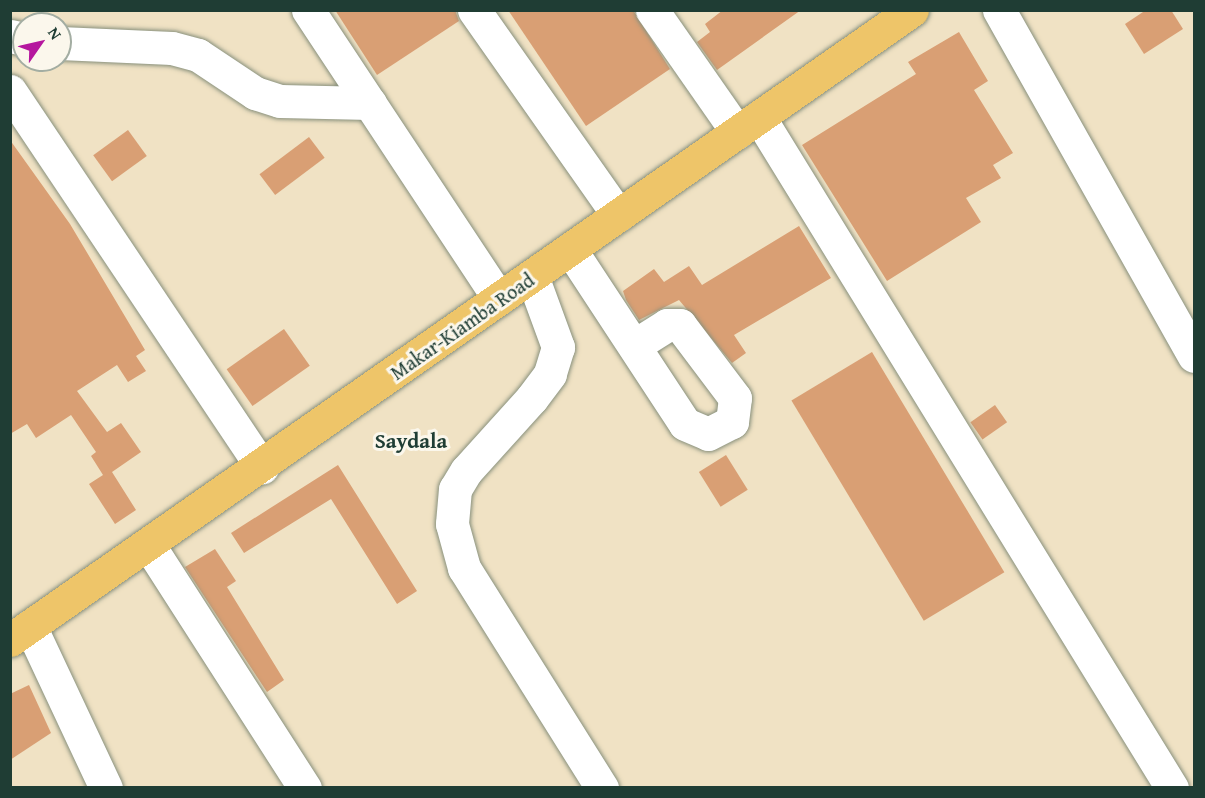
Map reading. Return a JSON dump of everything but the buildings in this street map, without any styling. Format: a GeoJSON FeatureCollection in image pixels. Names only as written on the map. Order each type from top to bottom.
{"type":"FeatureCollection","features":[{"type":"Feature","properties":{"kind":"main road","name":"Makar-Kiamba Road"},"geometry":{"type":"LineString","coordinates":[[20,633],[150,547],[912,10]]}},
{"type":"Feature","properties":{"kind":"street"},"geometry":{"type":"LineString","coordinates":[[308,10],[499,299]]}},
{"type":"Feature","properties":{"kind":"street"},"geometry":{"type":"LineString","coordinates":[[474,10],[618,215]]}},
{"type":"Feature","properties":{"kind":"street"},"geometry":{"type":"LineString","coordinates":[[652,10],[748,124],[1172,788]]}},
{"type":"Feature","properties":{"kind":"street"},"geometry":{"type":"LineString","coordinates":[[999,10],[1194,357]]}},
{"type":"Feature","properties":{"kind":"street"},"geometry":{"type":"LineString","coordinates":[[72,44],[172,48],[198,55],[255,93],[280,101],[370,103]]}},
{"type":"Feature","properties":{"kind":"street"},"geometry":{"type":"LineString","coordinates":[[10,91],[262,467]]}},
{"type":"Feature","properties":{"kind":"street"},"geometry":{"type":"LineString","coordinates":[[570,249],[635,345]]}},
{"type":"Feature","properties":{"kind":"street"},"geometry":{"type":"LineString","coordinates":[[532,276],[558,347],[550,374],[532,398],[466,471],[455,489],[452,524],[464,568],[602,788]]}},
{"type":"Feature","properties":{"kind":"street"},"geometry":{"type":"LineString","coordinates":[[150,547],[305,788]]}},
{"type":"Feature","properties":{"kind":"street"},"geometry":{"type":"LineString","coordinates":[[20,633],[106,788]]}},
{"type":"Feature","properties":{"kind":"district","name":"Saydala"},"geometry":{"type":"Point","coordinates":[411,441]}}]}
